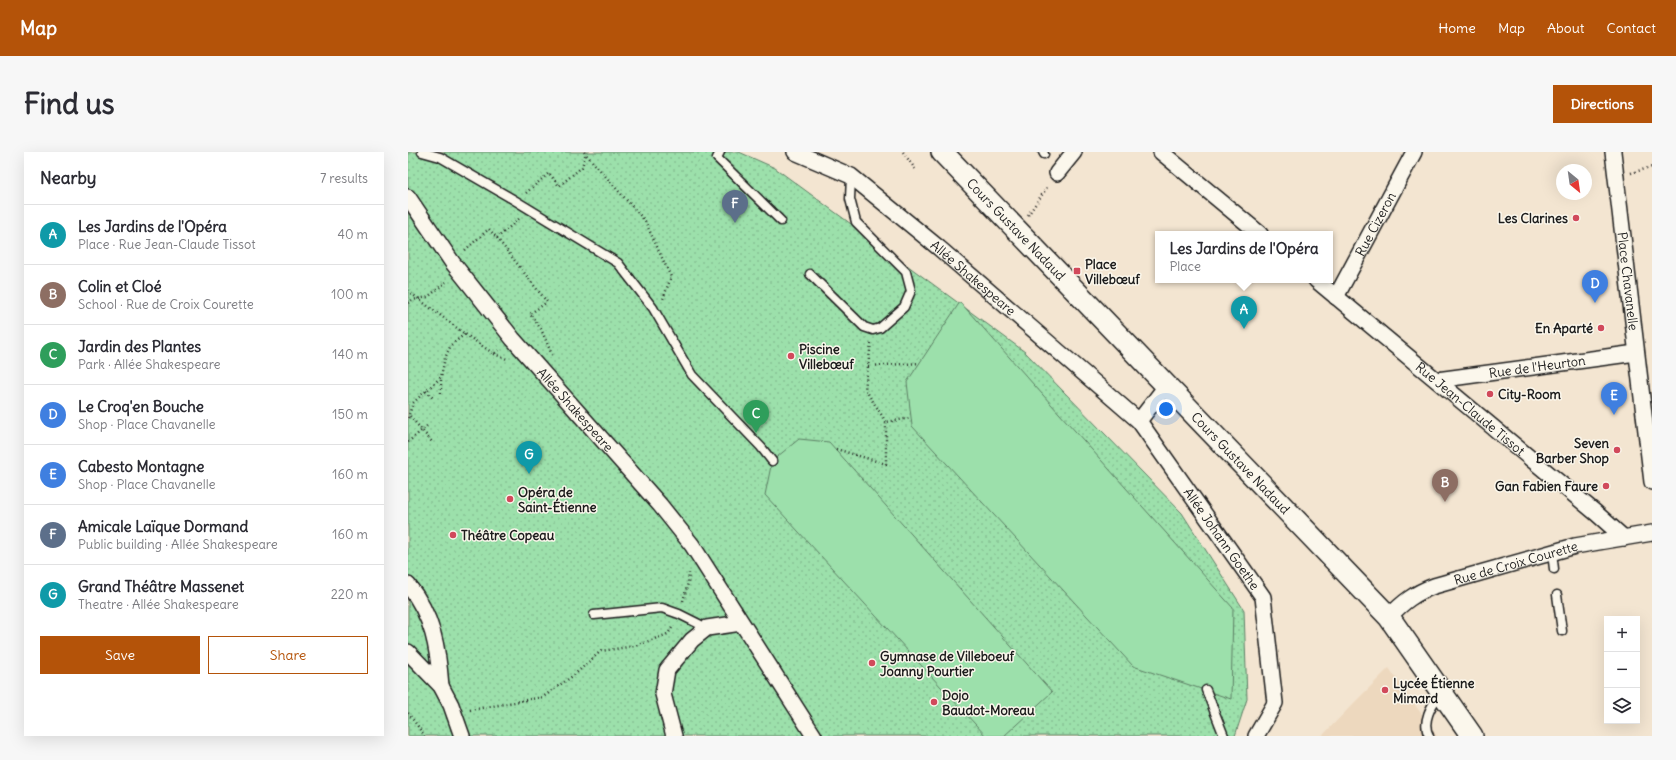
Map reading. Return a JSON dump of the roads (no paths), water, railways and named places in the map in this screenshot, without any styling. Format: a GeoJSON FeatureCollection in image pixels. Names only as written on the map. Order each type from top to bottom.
{"type":"FeatureCollection","features":[{"type":"Feature","properties":{"kind":"main road","name":"Cours Gustave Nadaud"},"geometry":{"type":"LineString","coordinates":[[942,152],[1389,617],[1472,736]]}},
{"type":"Feature","properties":{"kind":"street","name":"Allée Shakespeare"},"geometry":{"type":"LineString","coordinates":[[795,152],[851,176],[938,248],[1139,421]]}},
{"type":"Feature","properties":{"kind":"street"},"geometry":{"type":"LineString","coordinates":[[1058,172],[1074,152]]}},
{"type":"Feature","properties":{"kind":"street"},"geometry":{"type":"LineString","coordinates":[[1161,152],[1256,231]]}},
{"type":"Feature","properties":{"kind":"street","name":"Rue Cizeron"},"geometry":{"type":"LineString","coordinates":[[1336,296],[1414,152]]}},
{"type":"Feature","properties":{"kind":"street","name":"Place Chavanelle"},"geometry":{"type":"LineString","coordinates":[[1609,154],[1652,482]]}},
{"type":"Feature","properties":{"kind":"street","name":"Allée Shakespeare"},"geometry":{"type":"LineString","coordinates":[[408,197],[452,262],[513,339],[660,505],[692,545],[814,736]]}},
{"type":"Feature","properties":{"kind":"street","name":"Rue Jean-Claude Tissot"},"geometry":{"type":"LineString","coordinates":[[1320,283],[1624,538]]}},
{"type":"Feature","properties":{"kind":"street","name":"Rue de l'Heurton"},"geometry":{"type":"LineString","coordinates":[[1437,380],[1617,354],[1636,353]]}},
{"type":"Feature","properties":{"kind":"street"},"geometry":{"type":"LineString","coordinates":[[1139,421],[1166,386]]}},
{"type":"Feature","properties":{"kind":"street","name":"Allée Johann Goethe"},"geometry":{"type":"LineString","coordinates":[[1139,421],[1263,597],[1275,703],[1256,736]]}},
{"type":"Feature","properties":{"kind":"street","name":"Rue de Croix Courette"},"geometry":{"type":"LineString","coordinates":[[1389,617],[1406,599],[1417,592],[1552,552],[1596,542],[1652,533]]}},
{"type":"Feature","properties":{"kind":"street"},"geometry":{"type":"LineString","coordinates":[[408,585],[420,600],[432,628],[439,657],[441,686]]}},
{"type":"Feature","properties":{"kind":"street"},"geometry":{"type":"LineString","coordinates":[[674,736],[663,694],[667,670],[692,640],[707,628],[741,623]]}},
{"type":"Feature","properties":{"kind":"street"},"geometry":{"type":"LineString","coordinates":[[408,652],[441,686],[451,705],[462,736]]}},
{"type":"Feature","properties":{"kind":"lane"},"geometry":{"type":"LineString","coordinates":[[422,152],[440,157],[516,200],[618,263],[653,308],[692,375],[761,447],[772,461]]}},
{"type":"Feature","properties":{"kind":"lane"},"geometry":{"type":"LineString","coordinates":[[720,152],[717,158],[781,221]]}},
{"type":"Feature","properties":{"kind":"lane"},"geometry":{"type":"LineString","coordinates":[[810,274],[864,327],[873,330],[880,328],[904,307],[911,291],[906,272],[856,222],[850,199],[851,176]]}},
{"type":"Feature","properties":{"kind":"lane"},"geometry":{"type":"LineString","coordinates":[[1552,552],[1554,569]]}},
{"type":"Feature","properties":{"kind":"lane"},"geometry":{"type":"LineString","coordinates":[[1558,595],[1562,631]]}},
{"type":"Feature","properties":{"kind":"lane"},"geometry":{"type":"LineString","coordinates":[[594,615],[662,608],[679,614],[707,628]]}},
{"type":"Feature","properties":{"kind":"lane"},"geometry":{"type":"LineString","coordinates":[[1206,690],[1224,736]]}},
{"type":"Feature","properties":{"kind":"lane"},"geometry":{"type":"LineString","coordinates":[[1429,736],[1426,731],[1428,710],[1440,692]]}},
{"type":"Feature","properties":{"kind":"place","name":"Les Clarines"},"geometry":{"type":"Point","coordinates":[1576,218]}},
{"type":"Feature","properties":{"kind":"place","name":"Amicale Laïque Dormand"},"geometry":{"type":"Point","coordinates":[735,223]}},
{"type":"Feature","properties":{"kind":"place","name":"Place Villebœuf"},"geometry":{"type":"Point","coordinates":[1077,271]}},
{"type":"Feature","properties":{"kind":"place","name":"Le Croq'en Bouche"},"geometry":{"type":"Point","coordinates":[1595,303]}},
{"type":"Feature","properties":{"kind":"place","name":"En Aparté"},"geometry":{"type":"Point","coordinates":[1601,328]}},
{"type":"Feature","properties":{"kind":"place","name":"Les Jardins de l'Opéra"},"geometry":{"type":"Point","coordinates":[1244,329]}},
{"type":"Feature","properties":{"kind":"place","name":"Piscine Villebœuf"},"geometry":{"type":"Point","coordinates":[791,356]}},
{"type":"Feature","properties":{"kind":"place","name":"City-Room"},"geometry":{"type":"Point","coordinates":[1490,394]}},
{"type":"Feature","properties":{"kind":"place","name":"Cabesto Montagne"},"geometry":{"type":"Point","coordinates":[1614,415]}},
{"type":"Feature","properties":{"kind":"place","name":"Jardin des Plantes"},"geometry":{"type":"Point","coordinates":[756,433]}},
{"type":"Feature","properties":{"kind":"place","name":"Seven Barber Shop"},"geometry":{"type":"Point","coordinates":[1617,450]}},
{"type":"Feature","properties":{"kind":"place","name":"Grand Théâtre Massenet"},"geometry":{"type":"Point","coordinates":[529,474]}},
{"type":"Feature","properties":{"kind":"place","name":"Gan Fabien Faure"},"geometry":{"type":"Point","coordinates":[1606,486]}},
{"type":"Feature","properties":{"kind":"place","name":"Opéra de Saint-Étienne"},"geometry":{"type":"Point","coordinates":[510,499]}},
{"type":"Feature","properties":{"kind":"place","name":"Colin et Cloé"},"geometry":{"type":"Point","coordinates":[1445,502]}},
{"type":"Feature","properties":{"kind":"place","name":"Théâtre Copeau"},"geometry":{"type":"Point","coordinates":[453,535]}},
{"type":"Feature","properties":{"kind":"place","name":"Gymnase de Villeboeuf Joanny Pourtier"},"geometry":{"type":"Point","coordinates":[872,663]}},
{"type":"Feature","properties":{"kind":"place","name":"Lycée Étienne Mimard"},"geometry":{"type":"Point","coordinates":[1385,690]}},
{"type":"Feature","properties":{"kind":"place","name":"Dojo Baudot-Moreau"},"geometry":{"type":"Point","coordinates":[934,702]}}]}
